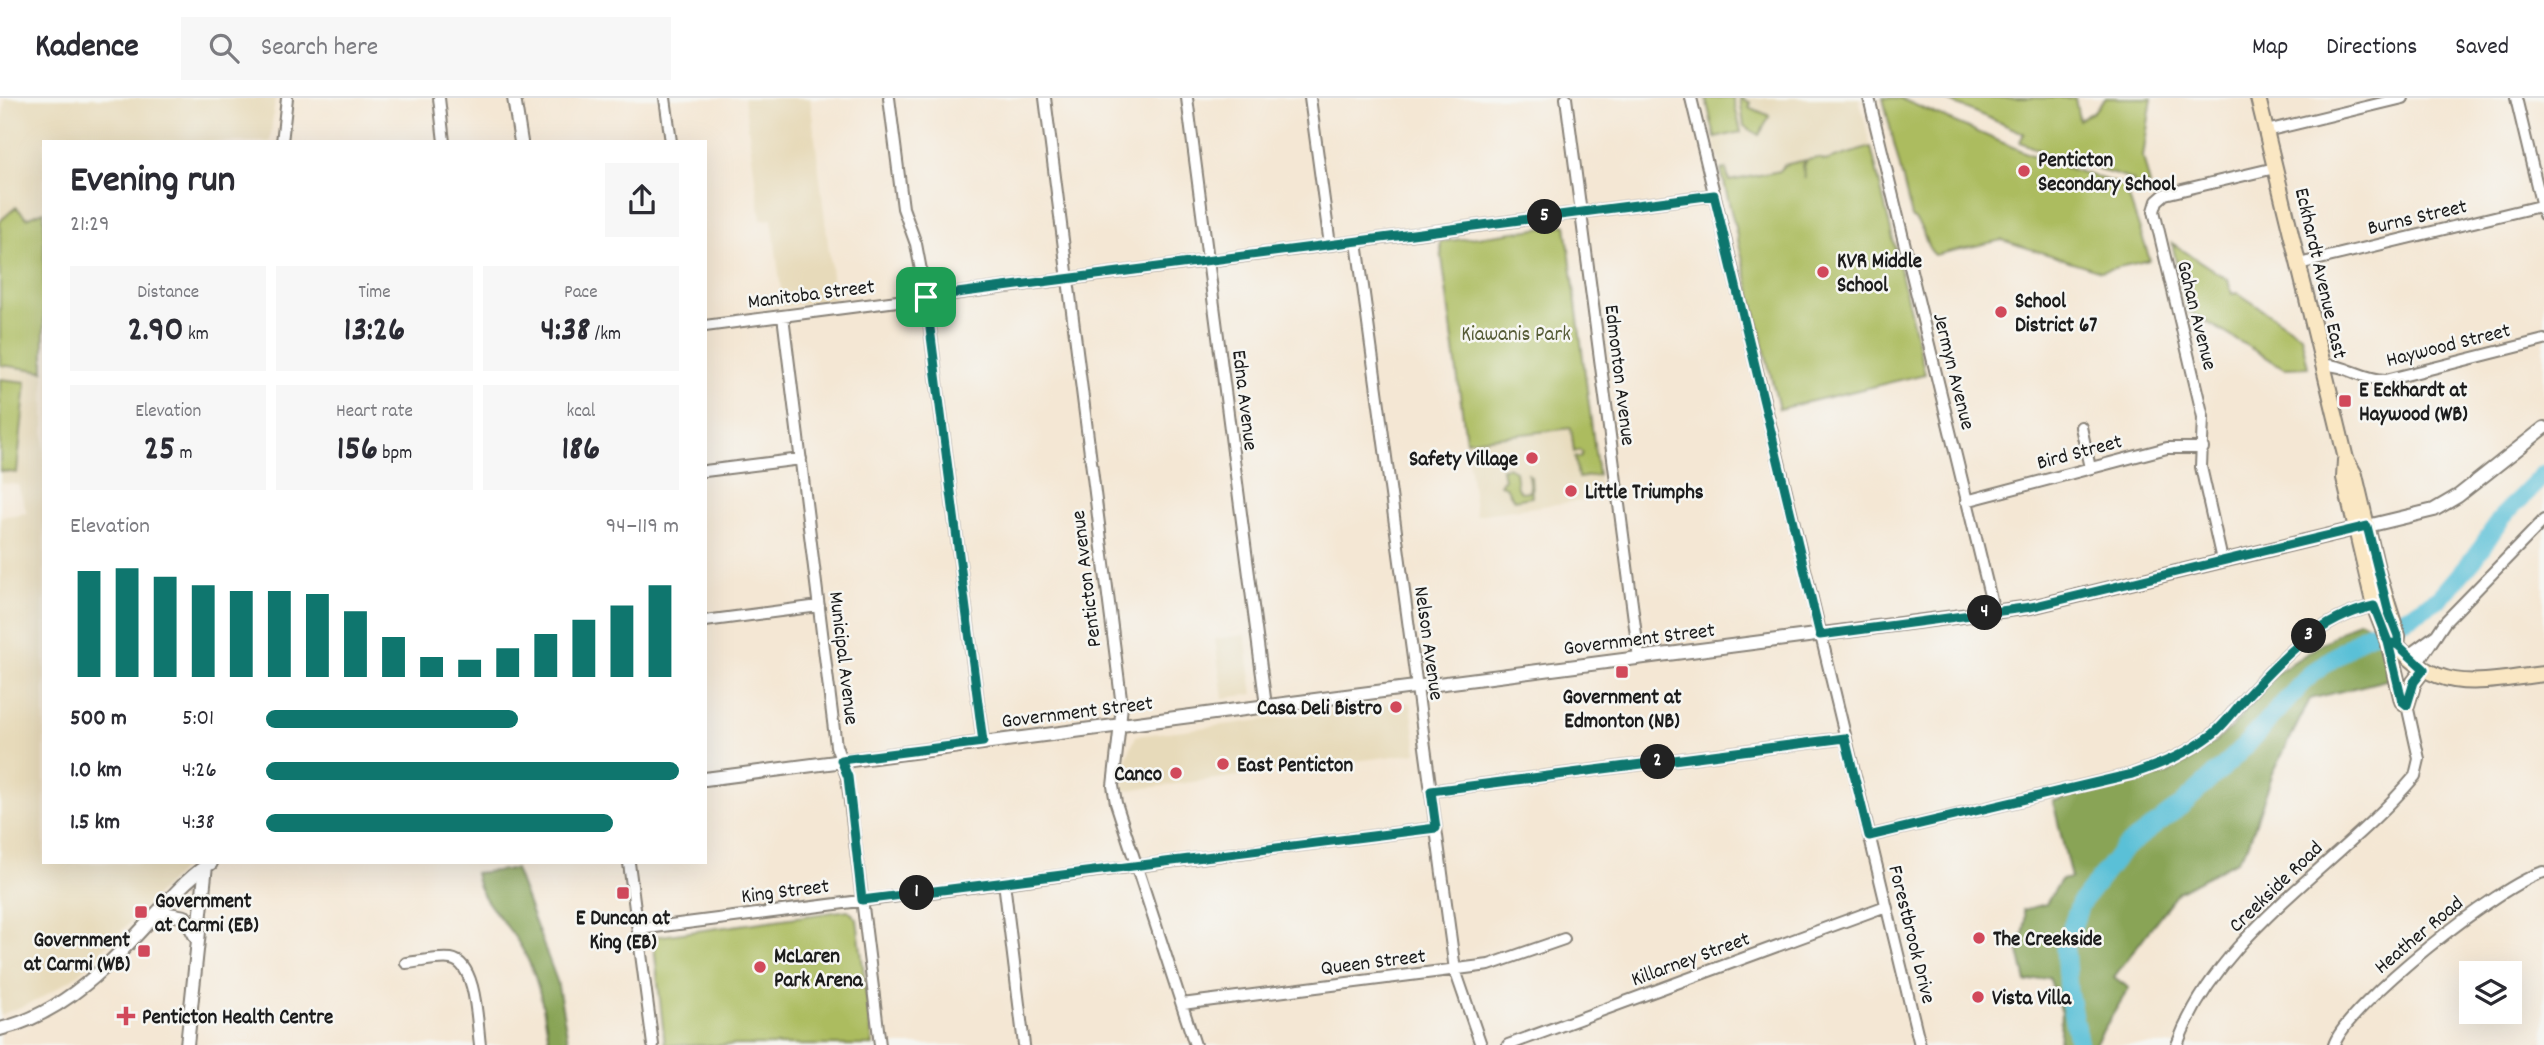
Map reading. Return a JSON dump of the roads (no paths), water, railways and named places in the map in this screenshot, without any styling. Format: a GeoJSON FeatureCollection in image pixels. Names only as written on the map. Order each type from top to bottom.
{"type":"FeatureCollection","features":[{"type":"Feature","properties":{"kind":"main road","name":"Eckhardt Avenue East"},"geometry":{"type":"LineString","coordinates":[[2258,98],[2346,459],[2344,478],[2361,527],[2379,611],[2405,652],[2402,701],[2407,705]]}},
{"type":"Feature","properties":{"kind":"main road"},"geometry":{"type":"LineString","coordinates":[[2405,652],[2466,683],[2544,674]]}},
{"type":"Feature","properties":{"kind":"main road"},"geometry":{"type":"LineString","coordinates":[[2405,652],[2414,682],[2407,705]]}},
{"type":"Feature","properties":{"kind":"street"},"geometry":{"type":"LineString","coordinates":[[282,140],[287,98]]}},
{"type":"Feature","properties":{"kind":"street"},"geometry":{"type":"LineString","coordinates":[[439,98],[444,140]]}},
{"type":"Feature","properties":{"kind":"street"},"geometry":{"type":"LineString","coordinates":[[514,98],[521,140]]}},
{"type":"Feature","properties":{"kind":"street"},"geometry":{"type":"LineString","coordinates":[[665,98],[671,140]]}},
{"type":"Feature","properties":{"kind":"street"},"geometry":{"type":"LineString","coordinates":[[889,98],[903,208],[916,244],[926,297],[983,742]]}},
{"type":"Feature","properties":{"kind":"street","name":"Penticton Avenue"},"geometry":{"type":"LineString","coordinates":[[1045,98],[1122,706],[1114,792],[1195,1045]]}},
{"type":"Feature","properties":{"kind":"street","name":"Edna Avenue"},"geometry":{"type":"LineString","coordinates":[[1187,98],[1266,706]]}},
{"type":"Feature","properties":{"kind":"street"},"geometry":{"type":"LineString","coordinates":[[1310,98],[1329,245]]}},
{"type":"Feature","properties":{"kind":"street","name":"Edmonton Avenue"},"geometry":{"type":"LineString","coordinates":[[1566,98],[1639,658]]}},
{"type":"Feature","properties":{"kind":"street","name":"Forestbrook Drive"},"geometry":{"type":"LineString","coordinates":[[1691,98],[1920,1045]]}},
{"type":"Feature","properties":{"kind":"street","name":"Jermyn Avenue"},"geometry":{"type":"LineString","coordinates":[[1869,98],[1994,612]]}},
{"type":"Feature","properties":{"kind":"street"},"geometry":{"type":"LineString","coordinates":[[2266,131],[2403,98]]}},
{"type":"Feature","properties":{"kind":"street"},"geometry":{"type":"LineString","coordinates":[[2516,98],[2543,209]]}},
{"type":"Feature","properties":{"kind":"street","name":"Gahan Avenue"},"geometry":{"type":"LineString","coordinates":[[2222,560],[2203,477],[2203,417],[2154,222],[2155,205],[2161,197],[2170,192],[2275,168]]}},
{"type":"Feature","properties":{"kind":"street","name":"Manitoba Street"},"geometry":{"type":"LineString","coordinates":[[707,326],[1714,195]]}},
{"type":"Feature","properties":{"kind":"street","name":"Burns Street"},"geometry":{"type":"LineString","coordinates":[[2299,264],[2543,209]]}},
{"type":"Feature","properties":{"kind":"street","name":"Nelson Avenue"},"geometry":{"type":"LineString","coordinates":[[1357,242],[1455,970],[1481,1045]]}},
{"type":"Feature","properties":{"kind":"street","name":"Municipal Avenue"},"geometry":{"type":"LineString","coordinates":[[783,316],[836,746],[848,777],[880,1045]]}},
{"type":"Feature","properties":{"kind":"street","name":"Haywood Street"},"geometry":{"type":"LineString","coordinates":[[2323,365],[2338,364],[2360,377],[2386,380],[2544,340]]}},
{"type":"Feature","properties":{"kind":"street"},"geometry":{"type":"LineString","coordinates":[[2081,427],[2090,468]]}},
{"type":"Feature","properties":{"kind":"street","name":"Government Street"},"geometry":{"type":"LineString","coordinates":[[707,779],[1820,635],[2062,601],[2434,510],[2458,496],[2544,428]]}},
{"type":"Feature","properties":{"kind":"street","name":"Bird Street"},"geometry":{"type":"LineString","coordinates":[[1966,500],[2175,446],[2203,448]]}},
{"type":"Feature","properties":{"kind":"street"},"geometry":{"type":"LineString","coordinates":[[707,471],[801,459]]}},
{"type":"Feature","properties":{"kind":"street"},"geometry":{"type":"LineString","coordinates":[[2405,652],[2436,635],[2544,520]]}},
{"type":"Feature","properties":{"kind":"street"},"geometry":{"type":"LineString","coordinates":[[707,621],[819,606]]}},
{"type":"Feature","properties":{"kind":"street"},"geometry":{"type":"LineString","coordinates":[[1869,836],[2132,774],[2171,761],[2215,733],[2280,659],[2312,633],[2360,609],[2379,611]]}},
{"type":"Feature","properties":{"kind":"street","name":"Creekside Road"},"geometry":{"type":"LineString","coordinates":[[2177,1045],[2195,1003],[2222,966],[2409,783],[2418,768],[2417,744],[2407,705]]}},
{"type":"Feature","properties":{"kind":"street"},"geometry":{"type":"LineString","coordinates":[[1431,791],[1845,738]]}},
{"type":"Feature","properties":{"kind":"street","name":"King Street"},"geometry":{"type":"LineString","coordinates":[[639,929],[1436,828]]}},
{"type":"Feature","properties":{"kind":"street"},"geometry":{"type":"LineString","coordinates":[[0,1029],[45,1010],[79,991],[108,967],[187,880],[208,864]]}},
{"type":"Feature","properties":{"kind":"street"},"geometry":{"type":"LineString","coordinates":[[187,1045],[208,864]]}},
{"type":"Feature","properties":{"kind":"street"},"geometry":{"type":"LineString","coordinates":[[629,864],[653,1045]]}},
{"type":"Feature","properties":{"kind":"street","name":"Heather Road"},"geometry":{"type":"LineString","coordinates":[[2334,1045],[2338,1031],[2359,1008],[2475,912],[2531,875],[2544,872]]}},
{"type":"Feature","properties":{"kind":"street"},"geometry":{"type":"LineString","coordinates":[[1004,882],[1024,1045]]}},
{"type":"Feature","properties":{"kind":"street","name":"Killarney Street"},"geometry":{"type":"LineString","coordinates":[[1508,1045],[1886,906]]}},
{"type":"Feature","properties":{"kind":"street"},"geometry":{"type":"LineString","coordinates":[[154,916],[169,914],[185,917],[198,942]]}},
{"type":"Feature","properties":{"kind":"street","name":"Queen Street"},"geometry":{"type":"LineString","coordinates":[[1182,1004],[1489,965],[1564,939]]}},
{"type":"Feature","properties":{"kind":"street"},"geometry":{"type":"LineString","coordinates":[[406,963],[453,959],[465,967],[471,979],[480,1045]]}},
{"type":"Feature","properties":{"kind":"waterway"},"geometry":{"type":"LineString","coordinates":[[2079,1045],[2068,991],[2065,948],[2080,904],[2123,849],[2182,805],[2237,754],[2311,674],[2364,636],[2410,616],[2441,597],[2475,557],[2502,517],[2544,474]]}},
{"type":"Feature","properties":{"kind":"place","name":"Penticton Secondary School"},"geometry":{"type":"Point","coordinates":[2024,171]}},
{"type":"Feature","properties":{"kind":"place","name":"KVR Middle School"},"geometry":{"type":"Point","coordinates":[1823,272]}},
{"type":"Feature","properties":{"kind":"place","name":"School District 67"},"geometry":{"type":"Point","coordinates":[2001,312]}},
{"type":"Feature","properties":{"kind":"place","name":"E Eckhardt at Haywood (WB)"},"geometry":{"type":"Point","coordinates":[2345,401]}},
{"type":"Feature","properties":{"kind":"place","name":"Safety Village"},"geometry":{"type":"Point","coordinates":[1532,458]}},
{"type":"Feature","properties":{"kind":"place","name":"Little Triumphs"},"geometry":{"type":"Point","coordinates":[1571,491]}},
{"type":"Feature","properties":{"kind":"place","name":"Government at Edmonton (NB)"},"geometry":{"type":"Point","coordinates":[1622,672]}},
{"type":"Feature","properties":{"kind":"place","name":"Casa Deli Bistro"},"geometry":{"type":"Point","coordinates":[1396,707]}},
{"type":"Feature","properties":{"kind":"place","name":"East Penticton"},"geometry":{"type":"Point","coordinates":[1223,764]}},
{"type":"Feature","properties":{"kind":"place","name":"Canco"},"geometry":{"type":"Point","coordinates":[1176,773]}},
{"type":"Feature","properties":{"kind":"place","name":"E Duncan at King (EB)"},"geometry":{"type":"Point","coordinates":[623,893]}},
{"type":"Feature","properties":{"kind":"place","name":"Government at Carmi (EB)"},"geometry":{"type":"Point","coordinates":[141,912]}},
{"type":"Feature","properties":{"kind":"place","name":"The Creekside"},"geometry":{"type":"Point","coordinates":[1979,938]}},
{"type":"Feature","properties":{"kind":"place","name":"Government at Carmi (WB)"},"geometry":{"type":"Point","coordinates":[144,951]}},
{"type":"Feature","properties":{"kind":"place","name":"McLaren Park Arena"},"geometry":{"type":"Point","coordinates":[760,967]}},
{"type":"Feature","properties":{"kind":"place","name":"Vista Villa"},"geometry":{"type":"Point","coordinates":[1978,997]}},
{"type":"Feature","properties":{"kind":"place","name":"Penticton Health Centre"},"geometry":{"type":"Point","coordinates":[126,1016]}},
{"type":"Feature","properties":{"kind":"park label","name":"Kiawanis Park"},"geometry":{"type":"Point","coordinates":[1516,333]}}]}
